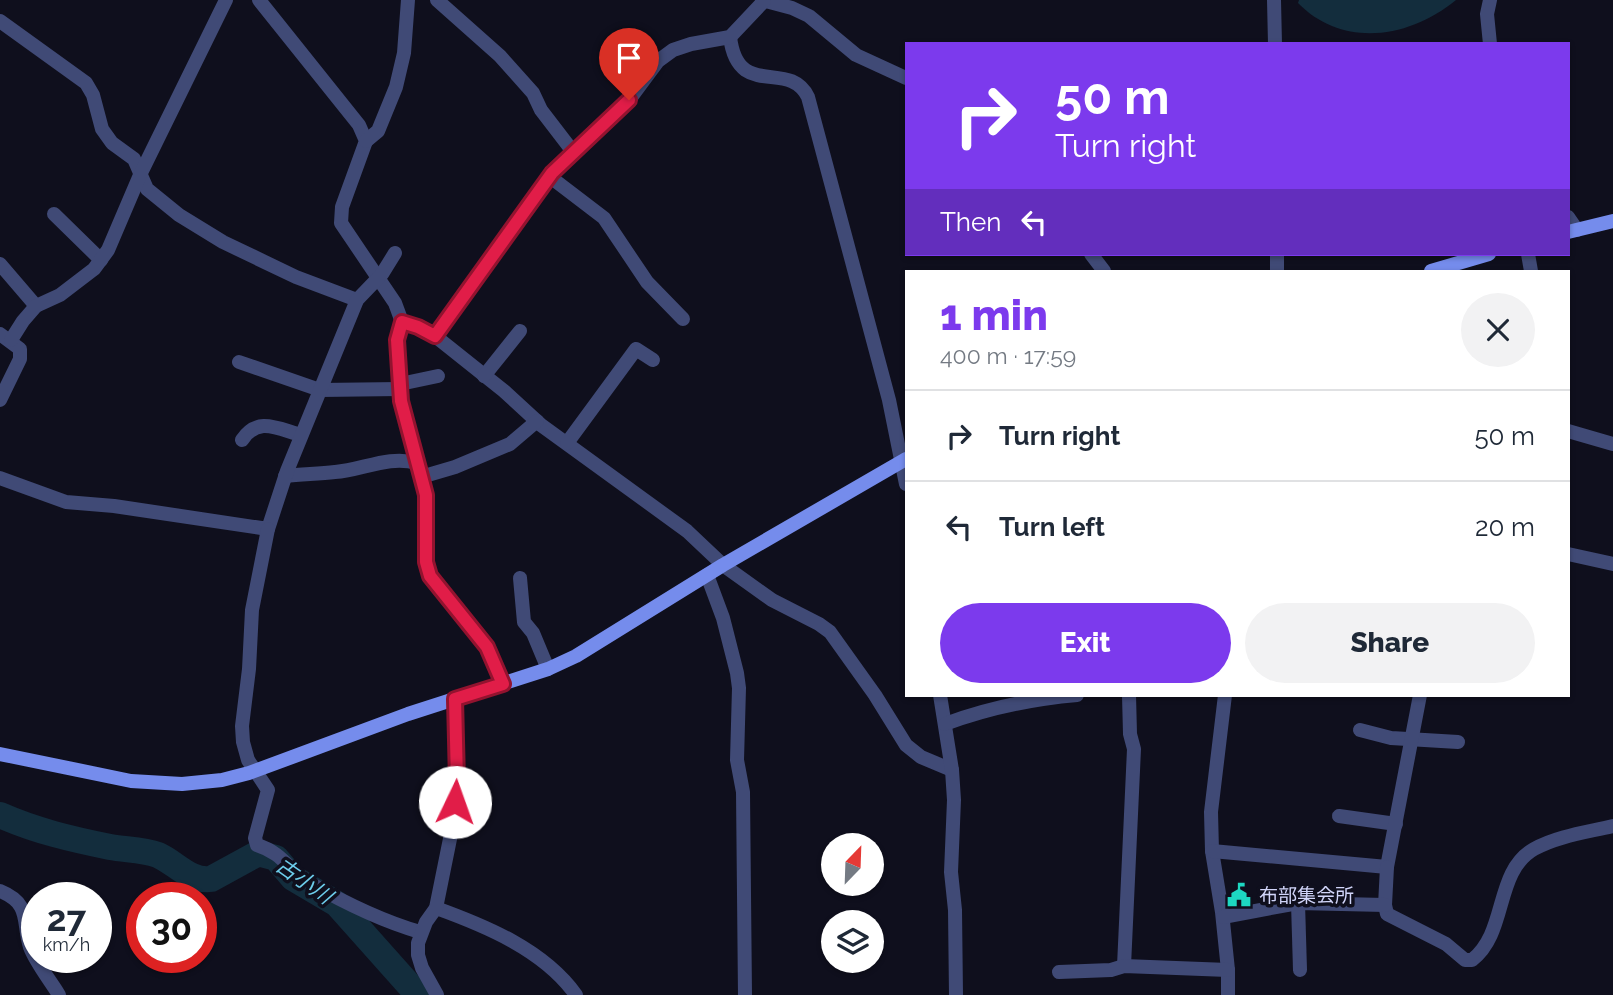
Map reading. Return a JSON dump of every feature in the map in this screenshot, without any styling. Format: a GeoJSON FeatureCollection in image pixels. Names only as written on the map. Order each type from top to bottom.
{"type":"FeatureCollection","features":[{"type":"Feature","properties":{"kind":"street"},"geometry":{"type":"LineString","coordinates":[[0,400],[20,359],[20,349],[5,337],[36,306],[60,295],[94,269],[108,250],[140,175],[226,0]]}},
{"type":"Feature","properties":{"kind":"street"},"geometry":{"type":"LineString","coordinates":[[259,0],[359,125],[366,141]]}},
{"type":"Feature","properties":{"kind":"street"},"geometry":{"type":"LineString","coordinates":[[408,0],[404,53],[396,87],[378,131],[366,141],[342,207],[341,223],[395,303],[402,322],[397,340],[401,401],[426,495],[426,562],[430,576],[487,647],[503,684]]}},
{"type":"Feature","properties":{"kind":"street"},"geometry":{"type":"LineString","coordinates":[[437,0],[500,56],[533,93],[541,110],[574,153]]}},
{"type":"Feature","properties":{"kind":"street"},"geometry":{"type":"LineString","coordinates":[[1274,0],[1275,42]]}},
{"type":"Feature","properties":{"kind":"street"},"geometry":{"type":"LineString","coordinates":[[1490,0],[1487,14],[1490,42]]}},
{"type":"Feature","properties":{"kind":"street"},"geometry":{"type":"LineString","coordinates":[[435,336],[549,176],[629,100],[658,61],[673,50],[730,37],[763,1],[792,8],[809,16],[856,55],[905,78]]}},
{"type":"Feature","properties":{"kind":"street"},"geometry":{"type":"LineString","coordinates":[[0,21],[86,83],[93,96],[102,129],[112,143],[134,159],[147,189],[179,215],[223,242],[296,277],[357,300]]}},
{"type":"Feature","properties":{"kind":"street"},"geometry":{"type":"LineString","coordinates":[[0,754],[144,782],[182,784],[222,780],[257,771],[455,699],[548,669],[603,640],[723,565],[905,460],[808,97],[803,86],[742,69],[733,57],[730,37]]}},
{"type":"Feature","properties":{"kind":"street"},"geometry":{"type":"LineString","coordinates":[[549,176],[604,218],[647,282],[683,319]]}},
{"type":"Feature","properties":{"kind":"street"},"geometry":{"type":"LineString","coordinates":[[54,214],[101,260]]}},
{"type":"Feature","properties":{"kind":"street"},"geometry":{"type":"LineString","coordinates":[[1572,231],[1613,221]]}},
{"type":"Feature","properties":{"kind":"street"},"geometry":{"type":"LineString","coordinates":[[395,253],[357,300],[285,476],[268,529],[252,610],[242,726],[248,760],[268,790],[256,830],[257,845],[280,855],[292,870],[310,883],[374,915],[420,932]]}},
{"type":"Feature","properties":{"kind":"street"},"geometry":{"type":"LineString","coordinates":[[1093,256],[1103,270]]}},
{"type":"Feature","properties":{"kind":"street"},"geometry":{"type":"LineString","coordinates":[[1434,270],[1482,256]]}},
{"type":"Feature","properties":{"kind":"street"},"geometry":{"type":"LineString","coordinates":[[0,264],[36,306]]}},
{"type":"Feature","properties":{"kind":"street"},"geometry":{"type":"LineString","coordinates":[[402,322],[435,336],[537,421],[687,531],[723,565],[772,600],[830,632],[875,695],[906,745],[921,757],[952,770]]}},
{"type":"Feature","properties":{"kind":"street"},"geometry":{"type":"LineString","coordinates":[[484,376],[520,331]]}},
{"type":"Feature","properties":{"kind":"street"},"geometry":{"type":"LineString","coordinates":[[567,443],[636,349],[653,360]]}},
{"type":"Feature","properties":{"kind":"street"},"geometry":{"type":"LineString","coordinates":[[239,362],[320,390],[400,386],[438,376]]}},
{"type":"Feature","properties":{"kind":"street"},"geometry":{"type":"LineString","coordinates":[[285,476],[334,472],[393,459],[419,470],[485,456],[510,444],[537,421]]}},
{"type":"Feature","properties":{"kind":"street"},"geometry":{"type":"LineString","coordinates":[[242,440],[250,429],[259,425],[301,435]]}},
{"type":"Feature","properties":{"kind":"street"},"geometry":{"type":"LineString","coordinates":[[1570,433],[1613,444]]}},
{"type":"Feature","properties":{"kind":"street"},"geometry":{"type":"LineString","coordinates":[[0,478],[66,502],[114,506],[268,529]]}},
{"type":"Feature","properties":{"kind":"street"},"geometry":{"type":"LineString","coordinates":[[1570,554],[1613,564]]}},
{"type":"Feature","properties":{"kind":"street"},"geometry":{"type":"LineString","coordinates":[[707,575],[723,618],[739,688],[737,760],[743,792],[745,995]]}},
{"type":"Feature","properties":{"kind":"street"},"geometry":{"type":"LineString","coordinates":[[520,578],[524,622],[536,639],[548,669]]}},
{"type":"Feature","properties":{"kind":"street"},"geometry":{"type":"LineString","coordinates":[[940,697],[954,800],[951,872],[955,910],[956,995]]}},
{"type":"Feature","properties":{"kind":"street"},"geometry":{"type":"LineString","coordinates":[[945,724],[1002,706],[1063,697]]}},
{"type":"Feature","properties":{"kind":"street"},"geometry":{"type":"LineString","coordinates":[[1124,966],[1134,749],[1130,734],[1129,697]]}},
{"type":"Feature","properties":{"kind":"street"},"geometry":{"type":"LineString","coordinates":[[1225,697],[1211,811],[1212,851],[1223,917],[1228,995]]}},
{"type":"Feature","properties":{"kind":"street"},"geometry":{"type":"LineString","coordinates":[[1420,697],[1387,867],[1385,905],[1387,914],[1392,919],[1436,938],[1465,960],[1472,960],[1487,941],[1495,925],[1508,880],[1513,868],[1523,857],[1535,848],[1553,841],[1613,826]]}},
{"type":"Feature","properties":{"kind":"street"},"geometry":{"type":"LineString","coordinates":[[437,995],[431,988],[418,956],[420,932],[436,908],[453,824],[457,781],[455,699]]}},
{"type":"Feature","properties":{"kind":"street"},"geometry":{"type":"LineString","coordinates":[[1360,730],[1391,738],[1458,742]]}},
{"type":"Feature","properties":{"kind":"street"},"geometry":{"type":"LineString","coordinates":[[1339,816],[1396,824]]}},
{"type":"Feature","properties":{"kind":"street"},"geometry":{"type":"LineString","coordinates":[[1212,851],[1387,867]]}},
{"type":"Feature","properties":{"kind":"street"},"geometry":{"type":"LineString","coordinates":[[0,891],[15,899],[22,908],[28,925],[30,947],[60,995]]}},
{"type":"Feature","properties":{"kind":"street"},"geometry":{"type":"LineString","coordinates":[[1223,917],[1298,903],[1385,905]]}},
{"type":"Feature","properties":{"kind":"street"},"geometry":{"type":"LineString","coordinates":[[1298,903],[1300,970]]}},
{"type":"Feature","properties":{"kind":"street"},"geometry":{"type":"LineString","coordinates":[[436,908],[486,926],[547,965],[576,995]]}},
{"type":"Feature","properties":{"kind":"street"},"geometry":{"type":"LineString","coordinates":[[1059,972],[1111,970],[1124,966],[1228,970]]}},
{"type":"Feature","properties":{"kind":"water"},"geometry":{"type":"Polygon","coordinates":[[[1299,0],[1456,0],[1418,23],[1377,33],[1335,27],[1316,18],[1298,3],[1299,0]]]}},
{"type":"Feature","properties":{"kind":"waterway","name":"古小川"},"geometry":{"type":"LineString","coordinates":[[0,815],[68,838],[152,853],[196,878],[211,879],[255,855],[276,858],[293,878],[337,904],[418,995]]}},
{"type":"Feature","properties":{"kind":"place","name":"布部集会所"},"geometry":{"type":"Point","coordinates":[1239,895]}},
{"type":"Feature","properties":{"kind":"route"},"geometry":{"type":"LineString","coordinates":[[455,802],[455,699],[503,684],[487,647],[475,629],[430,576],[426,562],[426,495],[401,401],[397,340],[402,322],[435,336],[552,173],[629,100]]}}]}
